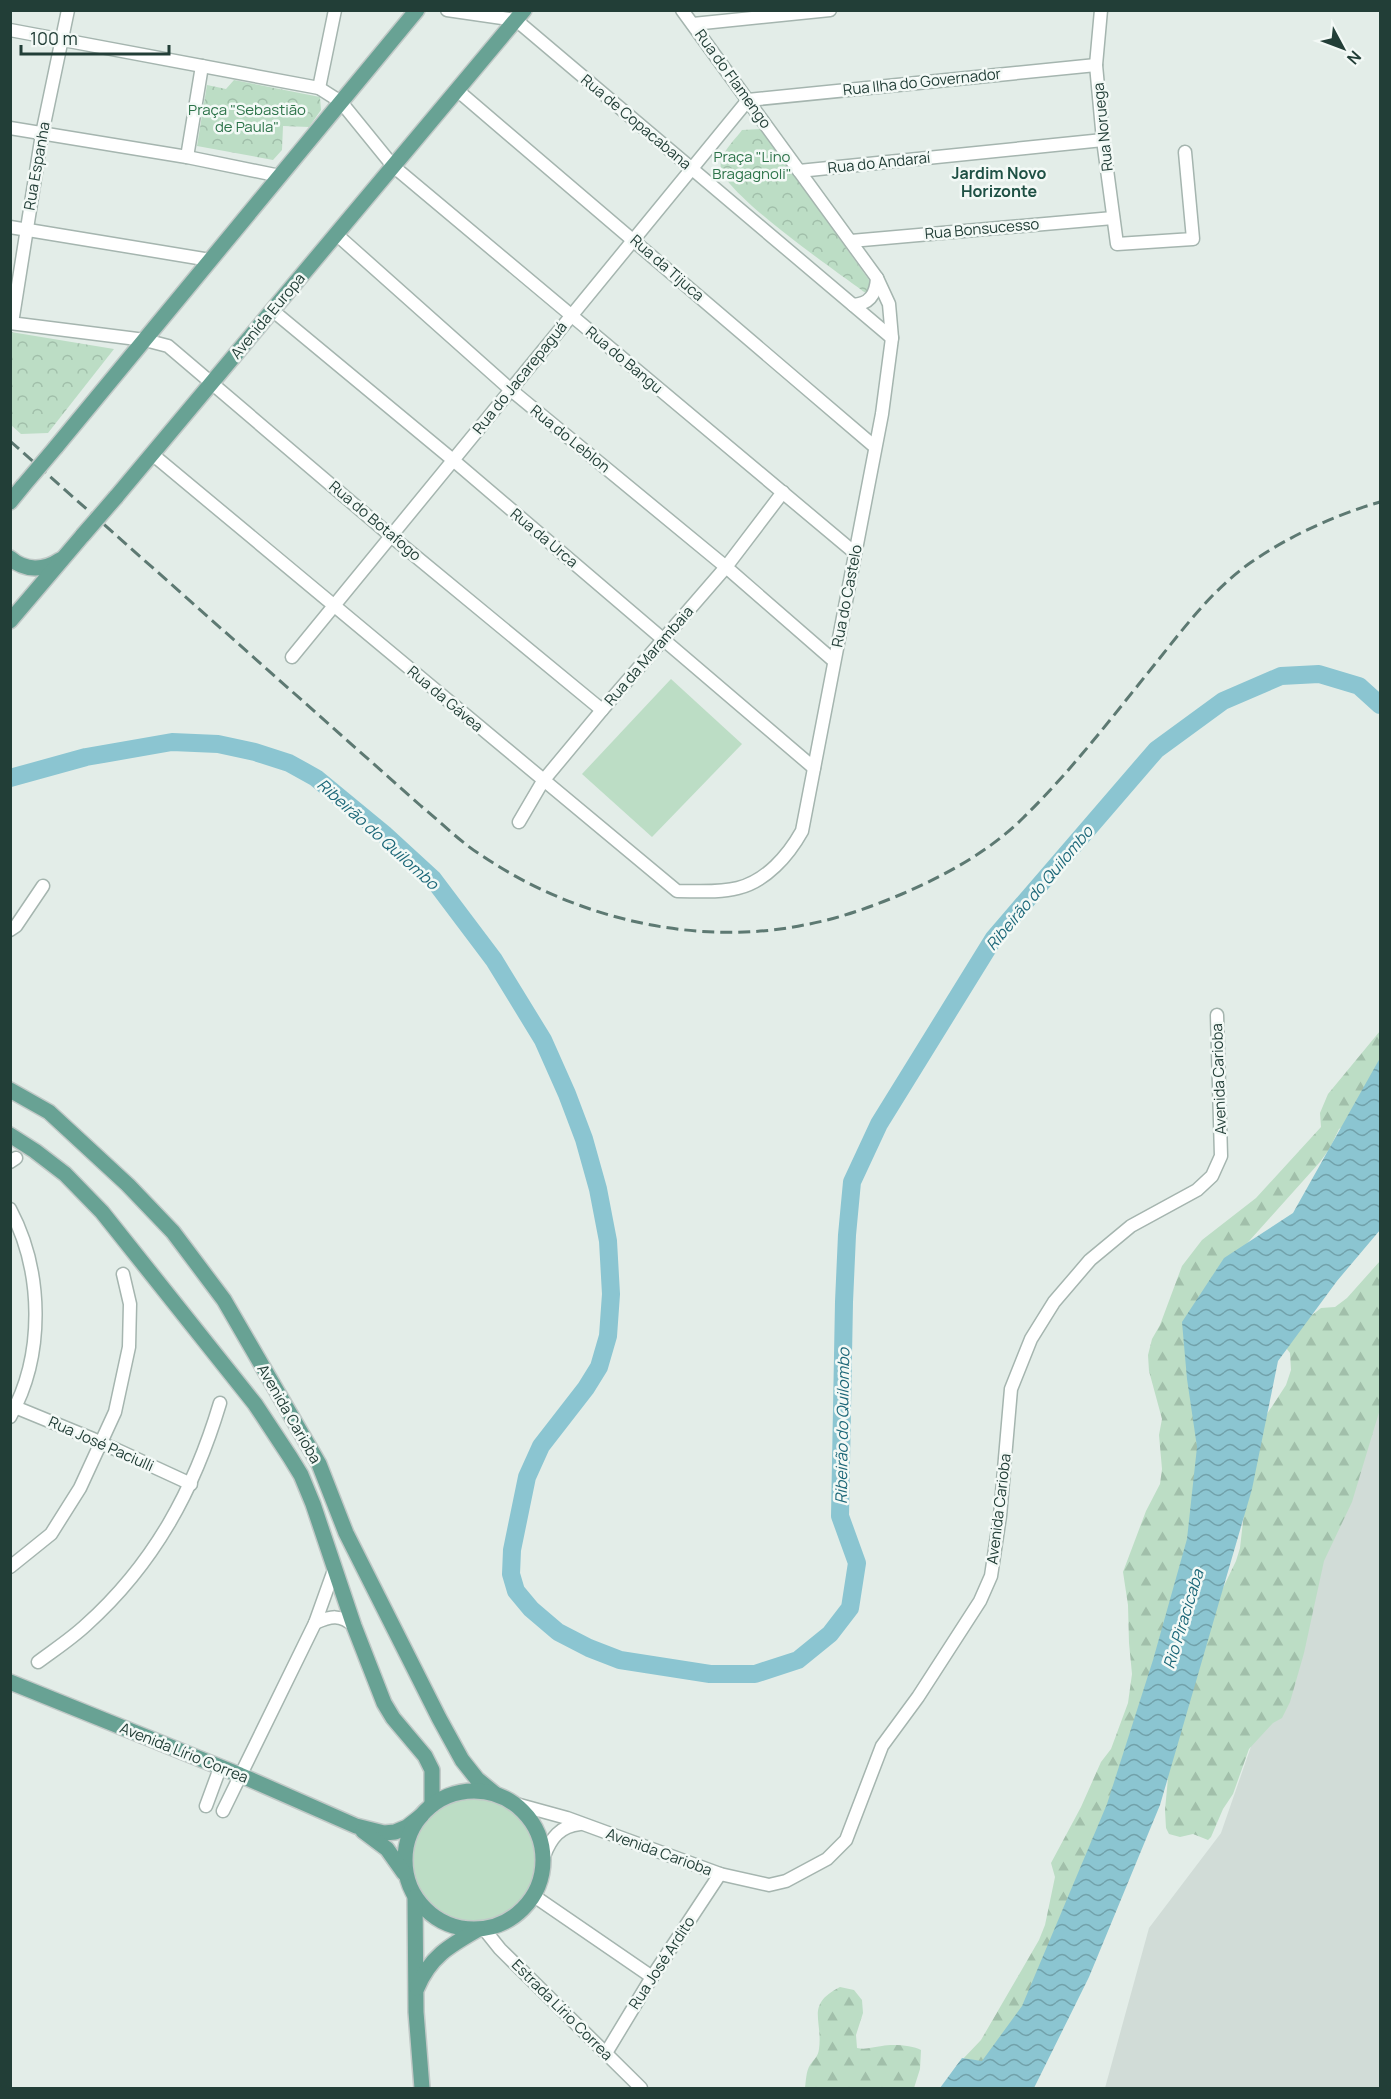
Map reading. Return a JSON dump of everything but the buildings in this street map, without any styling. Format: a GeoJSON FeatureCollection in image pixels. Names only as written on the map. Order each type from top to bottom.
{"type":"FeatureCollection","features":[{"type":"Feature","properties":{"kind":"main road"},"geometry":{"type":"LineString","coordinates":[[11,502],[417,10]]}},
{"type":"Feature","properties":{"kind":"main road","name":"Avenida Europa"},"geometry":{"type":"LineString","coordinates":[[10,621],[520,15]]}},
{"type":"Feature","properties":{"kind":"main road"},"geometry":{"type":"LineString","coordinates":[[10,558],[21,566],[30,568],[49,566],[64,557]]}},
{"type":"Feature","properties":{"kind":"main road","name":"Avenida Carioba"},"geometry":{"type":"LineString","coordinates":[[10,1090],[49,1112],[128,1185],[173,1232],[224,1300],[319,1464],[351,1542],[462,1760],[477,1779],[494,1793]]}},
{"type":"Feature","properties":{"kind":"main road","name":"Avenida Carioba"},"geometry":{"type":"LineString","coordinates":[[10,1135],[51,1162],[90,1198],[255,1404],[301,1475],[313,1503],[354,1626],[384,1703],[393,1718],[425,1756],[432,1770],[432,1804]]}},
{"type":"Feature","properties":{"kind":"main road","name":"Avenida Lírio Correa"},"geometry":{"type":"LineString","coordinates":[[10,1682],[240,1775],[356,1826],[384,1833],[395,1832],[407,1827],[421,1816]]}},
{"type":"Feature","properties":{"kind":"main road"},"geometry":{"type":"LineString","coordinates":[[416,1991],[437,1955],[453,1943],[513,1918],[534,1896],[542,1877],[544,1856],[540,1836],[530,1818],[516,1804],[494,1793],[472,1790],[451,1794],[432,1804],[421,1816],[410,1834],[405,1855],[406,1877],[415,1896],[426,1911],[441,1922],[459,1928],[481,1930]]}},
{"type":"Feature","properties":{"kind":"main road","name":"Avenida Lírio Correa"},"geometry":{"type":"LineString","coordinates":[[356,1826],[387,1849],[396,1859],[406,1877]]}},
{"type":"Feature","properties":{"kind":"main road"},"geometry":{"type":"LineString","coordinates":[[415,1896],[416,2012],[422,2088]]}},
{"type":"Feature","properties":{"kind":"street","name":"Rua Espanha"},"geometry":{"type":"LineString","coordinates":[[11,323],[42,134],[68,10]]}},
{"type":"Feature","properties":{"kind":"street"},"geometry":{"type":"LineString","coordinates":[[10,30],[320,88],[335,10]]}},
{"type":"Feature","properties":{"kind":"street"},"geometry":{"type":"LineString","coordinates":[[447,10],[520,15]]}},
{"type":"Feature","properties":{"kind":"street","name":"Rua do Flamengo"},"geometry":{"type":"LineString","coordinates":[[682,10],[851,241],[886,294]]}},
{"type":"Feature","properties":{"kind":"street"},"geometry":{"type":"LineString","coordinates":[[693,24],[830,10]]}},
{"type":"Feature","properties":{"kind":"street","name":"Rua Noruega"},"geometry":{"type":"LineString","coordinates":[[1101,10],[1096,65],[1117,244],[1193,239],[1185,152]]}},
{"type":"Feature","properties":{"kind":"street","name":"Rua de Copacabana"},"geometry":{"type":"LineString","coordinates":[[520,15],[692,169],[892,338]]}},
{"type":"Feature","properties":{"kind":"street","name":"Rua Ilha do Governador"},"geometry":{"type":"LineString","coordinates":[[748,100],[1096,65]]}},
{"type":"Feature","properties":{"kind":"street"},"geometry":{"type":"LineString","coordinates":[[187,157],[202,66]]}},
{"type":"Feature","properties":{"kind":"street","name":"Rua do Bangu"},"geometry":{"type":"LineString","coordinates":[[320,88],[341,102],[393,166],[855,553]]}},
{"type":"Feature","properties":{"kind":"street","name":"Rua da Tijuca"},"geometry":{"type":"LineString","coordinates":[[458,90],[875,447]]}},
{"type":"Feature","properties":{"kind":"street","name":"Rua do Jacarepaguá"},"geometry":{"type":"LineString","coordinates":[[292,657],[748,100]]}},
{"type":"Feature","properties":{"kind":"street"},"geometry":{"type":"LineString","coordinates":[[10,128],[187,157],[280,176]]}},
{"type":"Feature","properties":{"kind":"street","name":"Rua do Andaraí"},"geometry":{"type":"LineString","coordinates":[[799,171],[1103,140]]}},
{"type":"Feature","properties":{"kind":"street","name":"Rua Bonsucesso"},"geometry":{"type":"LineString","coordinates":[[851,241],[1113,218]]}},
{"type":"Feature","properties":{"kind":"street"},"geometry":{"type":"LineString","coordinates":[[10,227],[210,260]]}},
{"type":"Feature","properties":{"kind":"street","name":"Rua do Leblon"},"geometry":{"type":"LineString","coordinates":[[336,234],[510,390],[726,567],[834,661]]}},
{"type":"Feature","properties":{"kind":"street"},"geometry":{"type":"LineString","coordinates":[[853,305],[864,303],[869,299],[876,288],[877,278]]}},
{"type":"Feature","properties":{"kind":"street","name":"Rua do Castelo"},"geometry":{"type":"LineString","coordinates":[[757,880],[790,852],[802,831],[875,447],[892,338],[891,316],[886,294]]}},
{"type":"Feature","properties":{"kind":"street","name":"Rua da Urca"},"geometry":{"type":"LineString","coordinates":[[273,310],[453,460],[814,768]]}},
{"type":"Feature","properties":{"kind":"street","name":"Rua do Botafogo"},"geometry":{"type":"LineString","coordinates":[[11,323],[145,340],[168,346],[391,536],[602,710]]}},
{"type":"Feature","properties":{"kind":"street","name":"Rua da Gávea"},"geometry":{"type":"LineString","coordinates":[[152,454],[677,891],[737,888],[757,880]]}},
{"type":"Feature","properties":{"kind":"street","name":"Rua da Marambaia"},"geometry":{"type":"LineString","coordinates":[[519,822],[543,781],[726,567],[783,492]]}},
{"type":"Feature","properties":{"kind":"street"},"geometry":{"type":"LineString","coordinates":[[10,930],[16,926],[43,886]]}},
{"type":"Feature","properties":{"kind":"street","name":"Avenida Carioba"},"geometry":{"type":"LineString","coordinates":[[516,1804],[581,1823],[720,1874],[769,1885],[786,1881],[827,1859],[846,1840],[882,1746],[918,1697],[980,1601],[991,1576],[1000,1515],[1011,1389],[1031,1340],[1054,1302],[1090,1260],[1131,1226],[1197,1190],[1212,1176],[1221,1156],[1217,1014]]}},
{"type":"Feature","properties":{"kind":"street"},"geometry":{"type":"LineString","coordinates":[[10,1209],[27,1249],[34,1289],[35,1329],[29,1369],[12,1409]]}},
{"type":"Feature","properties":{"kind":"street"},"geometry":{"type":"LineString","coordinates":[[10,1568],[51,1534],[80,1488],[115,1412],[129,1347],[130,1304],[123,1274]]}},
{"type":"Feature","properties":{"kind":"street"},"geometry":{"type":"LineString","coordinates":[[38,1662],[85,1626],[127,1584],[162,1536],[191,1484],[208,1444],[220,1403]]}},
{"type":"Feature","properties":{"kind":"street","name":"Rua José Paciulli"},"geometry":{"type":"LineString","coordinates":[[12,1409],[93,1439],[191,1484]]}},
{"type":"Feature","properties":{"kind":"street"},"geometry":{"type":"LineString","coordinates":[[223,1811],[315,1623],[334,1570]]}},
{"type":"Feature","properties":{"kind":"street"},"geometry":{"type":"LineString","coordinates":[[315,1623],[337,1616],[354,1626]]}},
{"type":"Feature","properties":{"kind":"street"},"geometry":{"type":"LineString","coordinates":[[206,1806],[220,1768]]}},
{"type":"Feature","properties":{"kind":"street"},"geometry":{"type":"LineString","coordinates":[[544,1856],[551,1840],[562,1828],[581,1823]]}},
{"type":"Feature","properties":{"kind":"street","name":"Rua José Ardito"},"geometry":{"type":"LineString","coordinates":[[606,2053],[652,1977],[720,1874]]}},
{"type":"Feature","properties":{"kind":"street"},"geometry":{"type":"LineString","coordinates":[[534,1896],[652,1977]]}},
{"type":"Feature","properties":{"kind":"street","name":"Estrada Lírio Correa"},"geometry":{"type":"LineString","coordinates":[[481,1930],[642,2088]]}},
{"type":"Feature","properties":{"kind":"shaded area"},"geometry":{"type":"Polygon","coordinates":[[[1380,1374],[1380,2088],[1105,2088],[1149,1928],[1221,1833],[1380,1374]]]}},
{"type":"Feature","properties":{"kind":"green space","name":"Praça \"Sebastião de Paula\""},"geometry":{"type":"Polygon","coordinates":[[[234,80],[320,97],[321,110],[309,127],[283,126],[282,150],[273,160],[197,146],[207,85],[226,89],[234,80]]]}},
{"type":"Feature","properties":{"kind":"green space","name":"Praça \"Lino Bragagnoli\""},"geometry":{"type":"Polygon","coordinates":[[[761,129],[874,287],[867,294],[786,234],[728,181],[721,169],[727,148],[742,130],[761,129]]]}},
{"type":"Feature","properties":{"kind":"green space"},"geometry":{"type":"Polygon","coordinates":[[[11,332],[114,349],[48,433],[21,434],[11,425],[11,332]]]}},
{"type":"Feature","properties":{"kind":"green space"},"geometry":{"type":"Polygon","coordinates":[[[671,679],[742,744],[652,837],[582,774],[671,679]]]}},
{"type":"Feature","properties":{"kind":"green space"},"geometry":{"type":"Polygon","coordinates":[[[1380,1031],[1380,1077],[1351,1123],[1339,1129],[1320,1162],[1216,1278],[1211,1461],[1153,1674],[1058,1951],[991,2059],[943,2088],[960,2062],[981,2040],[1039,1940],[1045,1925],[1055,1877],[1051,1863],[1081,1807],[1101,1762],[1111,1749],[1128,1703],[1132,1674],[1128,1605],[1123,1572],[1146,1511],[1160,1484],[1162,1469],[1159,1435],[1162,1419],[1149,1371],[1148,1355],[1152,1339],[1160,1325],[1182,1266],[1202,1240],[1256,1198],[1321,1127],[1320,1113],[1328,1094],[1380,1031]]]}},
{"type":"Feature","properties":{"kind":"green space"},"geometry":{"type":"Polygon","coordinates":[[[1380,1261],[1380,1409],[1352,1502],[1324,1561],[1304,1653],[1290,1702],[1282,1718],[1273,1723],[1249,1749],[1233,1794],[1223,1809],[1211,1837],[1208,1840],[1193,1834],[1180,1837],[1169,1834],[1166,1828],[1165,1810],[1168,1778],[1166,1754],[1190,1656],[1236,1561],[1240,1548],[1246,1495],[1265,1417],[1286,1385],[1291,1370],[1290,1353],[1280,1340],[1321,1308],[1335,1307],[1347,1298],[1380,1261]]]}},
{"type":"Feature","properties":{"kind":"green space"},"geometry":{"type":"Polygon","coordinates":[[[474,1799],[497,1804],[517,1817],[530,1837],[535,1860],[530,1883],[517,1903],[497,1916],[474,1921],[451,1916],[431,1903],[418,1883],[413,1860],[418,1837],[431,1817],[451,1804],[474,1799]]]}},
{"type":"Feature","properties":{"kind":"green space"},"geometry":{"type":"Polygon","coordinates":[[[840,1987],[854,1990],[862,2000],[863,2013],[856,2035],[857,2048],[896,2045],[921,2050],[920,2069],[914,2088],[805,2088],[808,2070],[819,2049],[819,2007],[829,1994],[840,1987]]]}},
{"type":"Feature","properties":{"kind":"water","name":"Rio Piracicaba"},"geometry":{"type":"Polygon","coordinates":[[[1380,1058],[1380,1230],[1337,1281],[1278,1361],[1252,1489],[1160,1805],[1089,1977],[1034,2088],[940,2088],[962,2058],[982,2061],[1022,2006],[1107,1804],[1153,1660],[1187,1539],[1197,1447],[1187,1379],[1182,1322],[1224,1258],[1293,1213],[1380,1058]]]}},
{"type":"Feature","properties":{"kind":"waterway","name":"Ribeirão do Quilombo"},"geometry":{"type":"LineString","coordinates":[[10,778],[86,757],[172,742],[218,744],[255,752],[289,763],[316,778],[384,834],[433,879],[494,960],[543,1040],[584,1139],[598,1189],[608,1241],[611,1294],[608,1336],[599,1367],[586,1388],[541,1446],[527,1477],[512,1550],[511,1574],[516,1591],[531,1609],[558,1632],[589,1648],[620,1660],[710,1674],[755,1674],[798,1660],[830,1634],[850,1608],[857,1563],[840,1516],[844,1302],[852,1182],[879,1124],[994,938],[1156,750],[1223,701],[1281,676],[1319,674],[1359,686],[1380,705]]}},
{"type":"Feature","properties":{"kind":"railway"},"geometry":{"type":"LineString","coordinates":[[10,441],[421,806],[476,851],[519,878],[596,911],[637,922],[679,929],[721,932],[763,931],[842,916],[918,887],[982,851],[1011,829],[1059,781],[1188,623],[1223,585],[1250,563],[1296,535],[1346,513],[1380,502]]}},
{"type":"Feature","properties":{"kind":"district","name":"Jardim Novo Horizonte"},"geometry":{"type":"Point","coordinates":[999,182]}}]}
